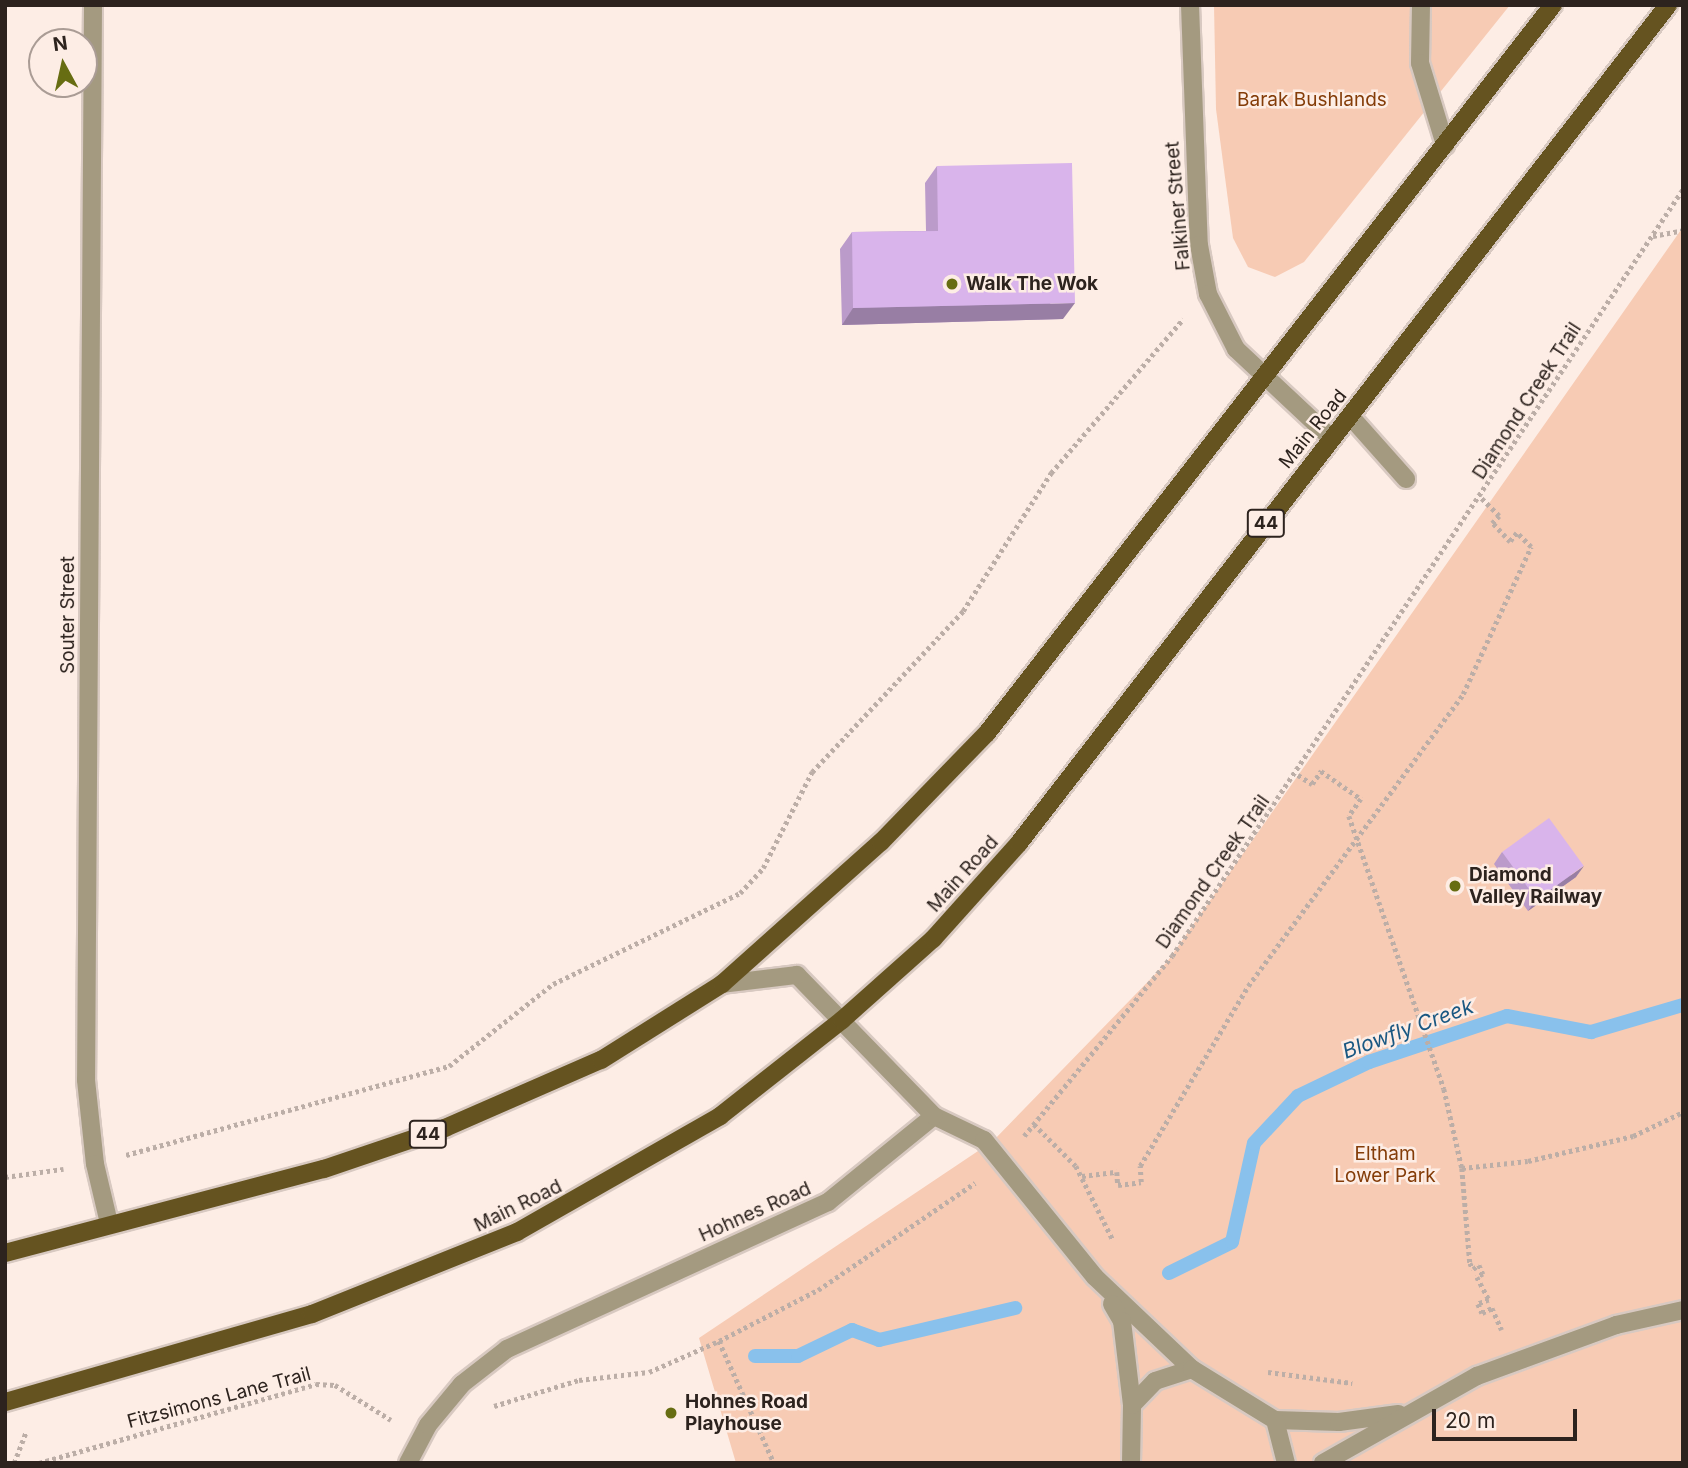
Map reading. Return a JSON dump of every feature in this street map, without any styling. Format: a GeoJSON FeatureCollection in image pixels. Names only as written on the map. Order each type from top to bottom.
{"type":"FeatureCollection","features":[{"type":"Feature","properties":{"kind":"main road","name":"44"},"geometry":{"type":"LineString","coordinates":[[5,1254],[109,1223],[324,1169],[445,1128],[601,1060],[722,984],[881,842],[986,733],[1264,381],[1553,5]]}},
{"type":"Feature","properties":{"kind":"main road","name":"Main Road"},"geometry":{"type":"LineString","coordinates":[[5,1402],[312,1314],[517,1232],[720,1116],[842,1020],[933,939],[1019,843],[1668,5]]}},
{"type":"Feature","properties":{"kind":"street","name":"Souter Street"},"geometry":{"type":"LineString","coordinates":[[93,5],[86,1080],[94,1164],[109,1223]]}},
{"type":"Feature","properties":{"kind":"street","name":"Falkiner Street"},"geometry":{"type":"LineString","coordinates":[[1190,5],[1199,244],[1208,293],[1236,349],[1264,381],[1331,438]]}},
{"type":"Feature","properties":{"kind":"street"},"geometry":{"type":"LineString","coordinates":[[1422,5],[1420,63],[1445,145]]}},
{"type":"Feature","properties":{"kind":"street"},"geometry":{"type":"LineString","coordinates":[[1351,417],[1406,479]]}},
{"type":"Feature","properties":{"kind":"street"},"geometry":{"type":"LineString","coordinates":[[722,984],[797,975],[934,1116],[984,1140],[1002,1159],[1095,1277],[1122,1321],[1132,1405],[1131,1463]]}},
{"type":"Feature","properties":{"kind":"street","name":"Hohnes Road"},"geometry":{"type":"LineString","coordinates":[[408,1463],[428,1424],[462,1384],[507,1349],[828,1202],[934,1116]]}},
{"type":"Feature","properties":{"kind":"street"},"geometry":{"type":"LineString","coordinates":[[1095,1277],[1192,1369],[1275,1420],[1339,1422],[1409,1412]]}},
{"type":"Feature","properties":{"kind":"street"},"geometry":{"type":"LineString","coordinates":[[1323,1463],[1409,1412],[1477,1376],[1569,1340],[1683,1310]]}},
{"type":"Feature","properties":{"kind":"street"},"geometry":{"type":"LineString","coordinates":[[1132,1405],[1155,1381],[1192,1369]]}},
{"type":"Feature","properties":{"kind":"street"},"geometry":{"type":"LineString","coordinates":[[1275,1420],[1286,1463]]}},
{"type":"Feature","properties":{"kind":"path","name":"Diamond Creek Trail"},"geometry":{"type":"LineString","coordinates":[[719,1341],[818,1290],[1002,1159],[1034,1124],[1172,956],[1298,775],[1683,189]]}},
{"type":"Feature","properties":{"kind":"path"},"geometry":{"type":"LineString","coordinates":[[1652,236],[1683,230]]}},
{"type":"Feature","properties":{"kind":"path"},"geometry":{"type":"LineString","coordinates":[[120,1157],[449,1066],[553,984],[740,893],[763,868],[812,772],[963,611],[1051,473],[1114,393],[1208,293]]}},
{"type":"Feature","properties":{"kind":"path"},"geometry":{"type":"LineString","coordinates":[[1082,1176],[1117,1172],[1118,1185],[1141,1182],[1145,1156],[1248,986],[1359,841],[1463,694],[1531,547],[1517,533],[1510,542],[1492,523],[1499,516],[1481,498]]}},
{"type":"Feature","properties":{"kind":"path"},"geometry":{"type":"LineString","coordinates":[[1298,775],[1312,784],[1321,771],[1361,799],[1349,816],[1416,1001],[1444,1089],[1462,1168],[1471,1263],[1473,1269],[1479,1265],[1483,1274],[1477,1277],[1489,1300],[1478,1304],[1482,1313],[1492,1308],[1506,1339]]}},
{"type":"Feature","properties":{"kind":"path"},"geometry":{"type":"LineString","coordinates":[[1462,1168],[1528,1161],[1633,1136],[1683,1112]]}},
{"type":"Feature","properties":{"kind":"path"},"geometry":{"type":"LineString","coordinates":[[1034,1124],[1082,1176],[1115,1244]]}},
{"type":"Feature","properties":{"kind":"path"},"geometry":{"type":"LineString","coordinates":[[5,1177],[66,1169]]}},
{"type":"Feature","properties":{"kind":"path"},"geometry":{"type":"LineString","coordinates":[[488,1408],[579,1380],[649,1372],[719,1341],[774,1463]]}},
{"type":"Feature","properties":{"kind":"path"},"geometry":{"type":"LineString","coordinates":[[1259,1370],[1367,1383]]}},
{"type":"Feature","properties":{"kind":"path","name":"Fitzsimons Lane Trail"},"geometry":{"type":"LineString","coordinates":[[39,1463],[316,1384],[335,1385],[384,1419],[428,1424]]}},
{"type":"Feature","properties":{"kind":"green space","name":"Barak Bushlands"},"geometry":{"type":"Polygon","coordinates":[[[1214,5],[1510,5],[1304,262],[1275,277],[1248,267],[1233,238],[1216,109],[1214,5]]]}},
{"type":"Feature","properties":{"kind":"green space","name":"Eltham Lower Park"},"geometry":{"type":"Polygon","coordinates":[[[1683,227],[1683,1463],[736,1463],[699,1338],[993,1141],[1167,962],[1683,227]]]}},
{"type":"Feature","properties":{"kind":"building","name":"Walk The Wok"},"geometry":{"type":"Polygon","coordinates":[[[1072,163],[1075,303],[853,308],[852,232],[938,231],[937,166],[1072,163]]]}},
{"type":"Feature","properties":{"kind":"building"},"geometry":{"type":"Polygon","coordinates":[[[1549,818],[1584,866],[1537,900],[1502,852],[1549,818]]]}},
{"type":"Feature","properties":{"kind":"waterway","name":"Blowfly Creek"},"geometry":{"type":"LineString","coordinates":[[1169,1273],[1232,1242],[1254,1143],[1298,1096],[1369,1062],[1507,1016],[1591,1032],[1683,1005]]}},
{"type":"Feature","properties":{"kind":"waterway"},"geometry":{"type":"LineString","coordinates":[[755,1356],[798,1356],[852,1330],[879,1340],[1015,1308]]}},
{"type":"Feature","properties":{"kind":"place","name":"Walk The Wok"},"geometry":{"type":"Point","coordinates":[952,284]}},
{"type":"Feature","properties":{"kind":"place","name":"Diamond Valley Railway"},"geometry":{"type":"Point","coordinates":[1455,886]}},
{"type":"Feature","properties":{"kind":"place","name":"Hohnes Road Playhouse"},"geometry":{"type":"Point","coordinates":[671,1413]}}]}
